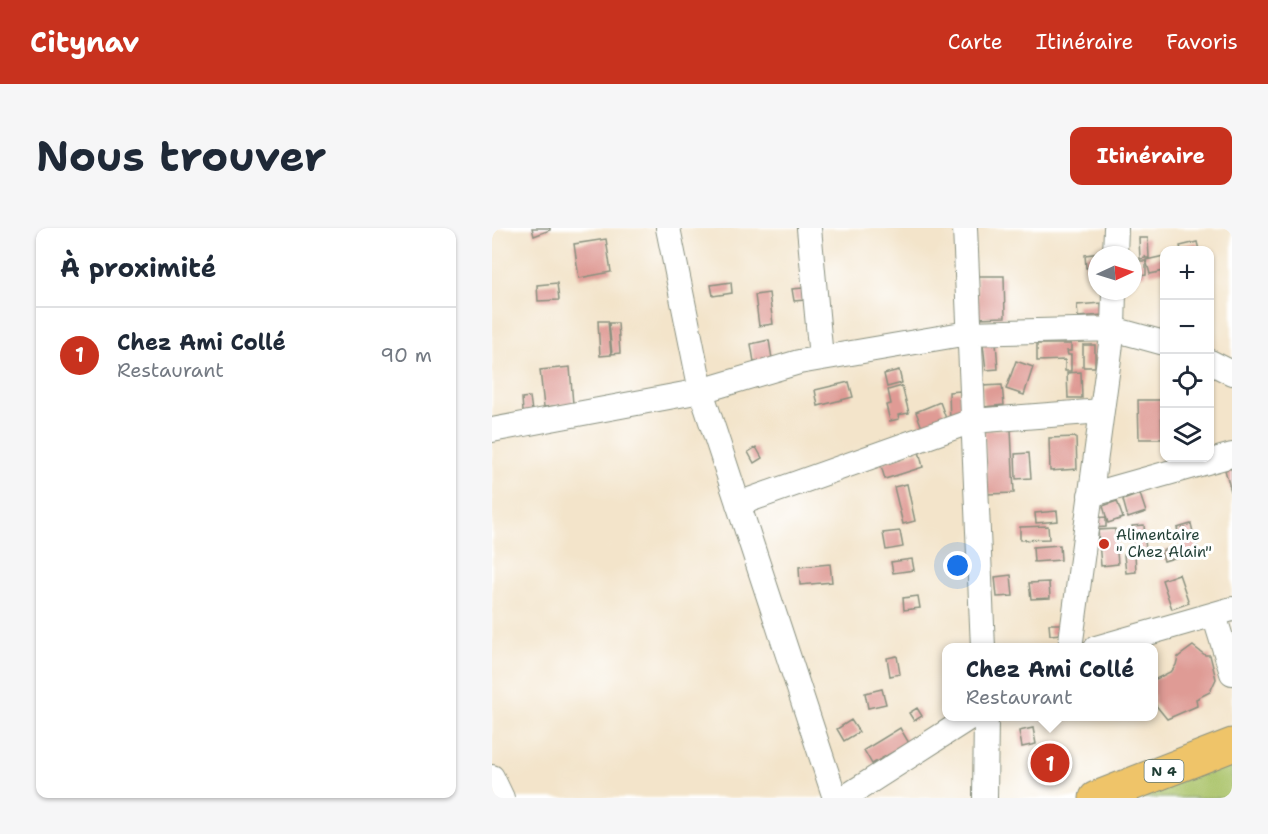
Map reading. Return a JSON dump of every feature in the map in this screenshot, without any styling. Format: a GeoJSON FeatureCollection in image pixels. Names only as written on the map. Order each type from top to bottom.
{"type":"FeatureCollection","features":[{"type":"Feature","properties":{"kind":"highway","name":"N 4"},"geometry":{"type":"LineString","coordinates":[[1096,798],[1232,745]]}},
{"type":"Feature","properties":{"kind":"street"},"geometry":{"type":"LineString","coordinates":[[668,228],[701,392],[836,798]]}},
{"type":"Feature","properties":{"kind":"street"},"geometry":{"type":"LineString","coordinates":[[810,228],[821,358]]}},
{"type":"Feature","properties":{"kind":"street"},"geometry":{"type":"LineString","coordinates":[[965,228],[983,643]]}},
{"type":"Feature","properties":{"kind":"street"},"geometry":{"type":"LineString","coordinates":[[1115,246],[1116,228]]}},
{"type":"Feature","properties":{"kind":"street"},"geometry":{"type":"LineString","coordinates":[[1071,643],[1113,329],[1114,300]]}},
{"type":"Feature","properties":{"kind":"street"},"geometry":{"type":"LineString","coordinates":[[492,430],[701,392],[799,362],[968,333],[1113,329],[1160,342]]}},
{"type":"Feature","properties":{"kind":"street"},"geometry":{"type":"LineString","coordinates":[[1214,364],[1232,373]]}},
{"type":"Feature","properties":{"kind":"street"},"geometry":{"type":"LineString","coordinates":[[738,504],[972,421],[1102,411]]}},
{"type":"Feature","properties":{"kind":"street"},"geometry":{"type":"LineString","coordinates":[[1090,495],[1232,454]]}},
{"type":"Feature","properties":{"kind":"street"},"geometry":{"type":"LineString","coordinates":[[1114,643],[1223,612],[1232,673]]}},
{"type":"Feature","properties":{"kind":"street"},"geometry":{"type":"LineString","coordinates":[[844,798],[966,721]]}},
{"type":"Feature","properties":{"kind":"street"},"geometry":{"type":"LineString","coordinates":[[985,798],[986,721]]}},
{"type":"Feature","properties":{"kind":"street"},"geometry":{"type":"LineString","coordinates":[[492,777],[502,798]]}},
{"type":"Feature","properties":{"kind":"green space"},"geometry":{"type":"Polygon","coordinates":[[[1232,761],[1232,798],[1134,798],[1232,761]]]}},
{"type":"Feature","properties":{"kind":"building"},"geometry":{"type":"Polygon","coordinates":[[[532,228],[550,228],[550,230],[534,236],[532,228]]]}},
{"type":"Feature","properties":{"kind":"building"},"geometry":{"type":"Polygon","coordinates":[[[1139,238],[1148,238],[1149,258],[1142,259],[1142,246],[1139,246],[1139,238]]]}},
{"type":"Feature","properties":{"kind":"building"},"geometry":{"type":"Polygon","coordinates":[[[606,239],[611,272],[579,278],[574,244],[606,239]]]}},
{"type":"Feature","properties":{"kind":"building"},"geometry":{"type":"Polygon","coordinates":[[[1197,242],[1198,246],[1180,246],[1197,242]]]}},
{"type":"Feature","properties":{"kind":"building"},"geometry":{"type":"Polygon","coordinates":[[[1085,255],[1088,255],[1088,268],[1086,268],[1085,255]]]}},
{"type":"Feature","properties":{"kind":"building"},"geometry":{"type":"Polygon","coordinates":[[[1160,257],[1160,272],[1150,274],[1146,260],[1160,257]]]}},
{"type":"Feature","properties":{"kind":"building"},"geometry":{"type":"Polygon","coordinates":[[[1142,261],[1146,261],[1146,275],[1142,276],[1142,261]]]}},
{"type":"Feature","properties":{"kind":"building"},"geometry":{"type":"Polygon","coordinates":[[[977,276],[1004,276],[1005,317],[977,318],[977,276]]]}},
{"type":"Feature","properties":{"kind":"building"},"geometry":{"type":"Polygon","coordinates":[[[731,282],[732,293],[713,296],[711,285],[731,282]]]}},
{"type":"Feature","properties":{"kind":"building"},"geometry":{"type":"Polygon","coordinates":[[[557,283],[559,300],[538,301],[537,285],[557,283]]]}},
{"type":"Feature","properties":{"kind":"building"},"geometry":{"type":"Polygon","coordinates":[[[803,288],[805,300],[794,301],[792,289],[803,288]]]}},
{"type":"Feature","properties":{"kind":"building"},"geometry":{"type":"Polygon","coordinates":[[[769,293],[773,324],[759,326],[755,295],[769,293]]]}},
{"type":"Feature","properties":{"kind":"building"},"geometry":{"type":"Polygon","coordinates":[[[1101,303],[1102,315],[1078,317],[1077,305],[1101,303]]]}},
{"type":"Feature","properties":{"kind":"building"},"geometry":{"type":"Polygon","coordinates":[[[598,321],[608,321],[611,355],[600,356],[598,321]]]}},
{"type":"Feature","properties":{"kind":"building"},"geometry":{"type":"Polygon","coordinates":[[[609,323],[618,323],[620,353],[612,354],[609,323]]]}},
{"type":"Feature","properties":{"kind":"building"},"geometry":{"type":"Polygon","coordinates":[[[769,340],[772,359],[754,362],[751,344],[769,340]]]}},
{"type":"Feature","properties":{"kind":"building"},"geometry":{"type":"Polygon","coordinates":[[[996,342],[998,369],[986,370],[983,344],[996,342]]]}},
{"type":"Feature","properties":{"kind":"building"},"geometry":{"type":"Polygon","coordinates":[[[1037,344],[1071,344],[1071,351],[1067,351],[1068,355],[1071,355],[1071,371],[1065,371],[1065,360],[1037,361],[1037,344]]]}},
{"type":"Feature","properties":{"kind":"building"},"geometry":{"type":"Polygon","coordinates":[[[1083,345],[1095,345],[1095,367],[1083,367],[1083,345]]]}},
{"type":"Feature","properties":{"kind":"building"},"geometry":{"type":"Polygon","coordinates":[[[1016,361],[1033,367],[1024,395],[1006,389],[1016,361]]]}},
{"type":"Feature","properties":{"kind":"building"},"geometry":{"type":"Polygon","coordinates":[[[570,367],[573,404],[544,407],[540,370],[570,367]]]}},
{"type":"Feature","properties":{"kind":"building"},"geometry":{"type":"Polygon","coordinates":[[[899,370],[902,383],[887,387],[884,374],[899,370]]]}},
{"type":"Feature","properties":{"kind":"building"},"geometry":{"type":"Polygon","coordinates":[[[1081,372],[1082,398],[1068,398],[1067,373],[1081,372]]]}},
{"type":"Feature","properties":{"kind":"building"},"geometry":{"type":"Polygon","coordinates":[[[849,382],[853,397],[818,406],[815,390],[849,382]]]}},
{"type":"Feature","properties":{"kind":"building"},"geometry":{"type":"Polygon","coordinates":[[[1002,385],[1004,405],[984,407],[982,386],[1002,385]]]}},
{"type":"Feature","properties":{"kind":"building"},"geometry":{"type":"Polygon","coordinates":[[[902,386],[909,413],[898,415],[899,419],[890,421],[886,405],[891,404],[888,390],[902,386]]]}},
{"type":"Feature","properties":{"kind":"building"},"geometry":{"type":"Polygon","coordinates":[[[960,391],[962,422],[950,423],[949,392],[960,391]]]}},
{"type":"Feature","properties":{"kind":"building"},"geometry":{"type":"Polygon","coordinates":[[[530,397],[532,411],[523,412],[522,398],[530,397]]]}},
{"type":"Feature","properties":{"kind":"building"},"geometry":{"type":"Polygon","coordinates":[[[1138,400],[1160,400],[1160,439],[1139,439],[1138,400]]]}},
{"type":"Feature","properties":{"kind":"building"},"geometry":{"type":"Polygon","coordinates":[[[940,402],[948,424],[924,433],[916,412],[940,402]]]}},
{"type":"Feature","properties":{"kind":"building"},"geometry":{"type":"Polygon","coordinates":[[[1011,429],[1014,493],[987,494],[984,430],[1011,429]]]}},
{"type":"Feature","properties":{"kind":"building"},"geometry":{"type":"Polygon","coordinates":[[[1076,437],[1077,469],[1050,471],[1049,438],[1076,437]]]}},
{"type":"Feature","properties":{"kind":"building"},"geometry":{"type":"Polygon","coordinates":[[[756,447],[762,458],[754,463],[748,452],[756,447]]]}},
{"type":"Feature","properties":{"kind":"building"},"geometry":{"type":"Polygon","coordinates":[[[919,451],[923,467],[885,479],[880,463],[919,451]]]}},
{"type":"Feature","properties":{"kind":"building"},"geometry":{"type":"Polygon","coordinates":[[[1029,453],[1031,478],[1016,479],[1015,454],[1029,453]]]}},
{"type":"Feature","properties":{"kind":"building"},"geometry":{"type":"Polygon","coordinates":[[[1232,468],[1232,491],[1231,491],[1225,470],[1232,468]]]}},
{"type":"Feature","properties":{"kind":"building"},"geometry":{"type":"Polygon","coordinates":[[[907,484],[915,521],[903,524],[894,487],[907,484]]]}},
{"type":"Feature","properties":{"kind":"building"},"geometry":{"type":"Polygon","coordinates":[[[1140,494],[1146,512],[1128,518],[1123,500],[1140,494]]]}},
{"type":"Feature","properties":{"kind":"building"},"geometry":{"type":"Polygon","coordinates":[[[1117,501],[1123,518],[1108,523],[1103,506],[1117,501]]]}},
{"type":"Feature","properties":{"kind":"building"},"geometry":{"type":"Polygon","coordinates":[[[1057,511],[1058,521],[1036,523],[1035,513],[1057,511]]]}},
{"type":"Feature","properties":{"kind":"building"},"geometry":{"type":"Polygon","coordinates":[[[1106,517],[1106,527],[1093,528],[1092,518],[1106,517]]]}},
{"type":"Feature","properties":{"kind":"building"},"geometry":{"type":"Polygon","coordinates":[[[1191,524],[1198,551],[1185,555],[1177,528],[1191,524]]]}},
{"type":"Feature","properties":{"kind":"building"},"geometry":{"type":"Polygon","coordinates":[[[1144,525],[1146,552],[1133,553],[1132,526],[1144,525]]]}},
{"type":"Feature","properties":{"kind":"building"},"geometry":{"type":"Polygon","coordinates":[[[1048,526],[1049,539],[1020,540],[1020,527],[1048,526]]]}},
{"type":"Feature","properties":{"kind":"building"},"geometry":{"type":"Polygon","coordinates":[[[1115,529],[1118,564],[1101,566],[1098,530],[1115,529]]]}},
{"type":"Feature","properties":{"kind":"building"},"geometry":{"type":"Polygon","coordinates":[[[900,531],[903,547],[886,550],[883,533],[900,531]]]}},
{"type":"Feature","properties":{"kind":"building"},"geometry":{"type":"Polygon","coordinates":[[[1060,545],[1061,560],[1034,562],[1033,547],[1060,545]]]}},
{"type":"Feature","properties":{"kind":"building"},"geometry":{"type":"Polygon","coordinates":[[[1176,547],[1178,557],[1164,561],[1161,551],[1176,547]]]}},
{"type":"Feature","properties":{"kind":"building"},"geometry":{"type":"Polygon","coordinates":[[[1135,554],[1136,572],[1126,573],[1124,555],[1135,554]]]}},
{"type":"Feature","properties":{"kind":"building"},"geometry":{"type":"Polygon","coordinates":[[[912,559],[914,570],[893,573],[891,562],[912,559]]]}},
{"type":"Feature","properties":{"kind":"building"},"geometry":{"type":"Polygon","coordinates":[[[830,564],[832,582],[800,585],[799,567],[830,564]]]}},
{"type":"Feature","properties":{"kind":"building"},"geometry":{"type":"Polygon","coordinates":[[[1179,574],[1189,603],[1172,609],[1162,580],[1179,574]]]}},
{"type":"Feature","properties":{"kind":"building"},"geometry":{"type":"Polygon","coordinates":[[[1011,575],[1013,596],[997,597],[995,577],[1011,575]]]}},
{"type":"Feature","properties":{"kind":"building"},"geometry":{"type":"Polygon","coordinates":[[[1049,582],[1050,598],[1031,599],[1029,583],[1049,582]]]}},
{"type":"Feature","properties":{"kind":"building"},"geometry":{"type":"Polygon","coordinates":[[[918,596],[920,608],[904,610],[903,598],[918,596]]]}},
{"type":"Feature","properties":{"kind":"building"},"geometry":{"type":"Polygon","coordinates":[[[1049,624],[1061,624],[1061,634],[1050,635],[1049,624]]]}},
{"type":"Feature","properties":{"kind":"building"},"geometry":{"type":"Polygon","coordinates":[[[1193,646],[1205,655],[1210,655],[1216,679],[1210,692],[1196,699],[1197,706],[1167,719],[1158,708],[1158,678],[1172,671],[1178,657],[1193,646]]]}},
{"type":"Feature","properties":{"kind":"building"},"geometry":{"type":"Polygon","coordinates":[[[897,656],[900,674],[890,676],[887,658],[897,656]]]}},
{"type":"Feature","properties":{"kind":"building"},"geometry":{"type":"Polygon","coordinates":[[[882,689],[886,704],[868,708],[865,693],[882,689]]]}},
{"type":"Feature","properties":{"kind":"building"},"geometry":{"type":"Polygon","coordinates":[[[917,708],[922,716],[914,721],[909,713],[917,708]]]}},
{"type":"Feature","properties":{"kind":"building"},"geometry":{"type":"Polygon","coordinates":[[[851,720],[859,732],[844,741],[837,729],[851,720]]]}},
{"type":"Feature","properties":{"kind":"building"},"geometry":{"type":"Polygon","coordinates":[[[900,728],[909,743],[872,764],[864,750],[900,728]]]}},
{"type":"Feature","properties":{"kind":"building"},"geometry":{"type":"Polygon","coordinates":[[[1033,728],[1036,744],[1022,747],[1019,731],[1033,728]]]}},
{"type":"Feature","properties":{"kind":"building"},"geometry":{"type":"Polygon","coordinates":[[[1058,757],[1060,779],[1045,781],[1043,758],[1058,757]]]}},
{"type":"Feature","properties":{"kind":"place","name":"Alimentaire \" Chez Alain\""},"geometry":{"type":"Point","coordinates":[1104,544]}},
{"type":"Feature","properties":{"kind":"place","name":"Chez Ami Collé"},"geometry":{"type":"Point","coordinates":[1050,763]}}]}
